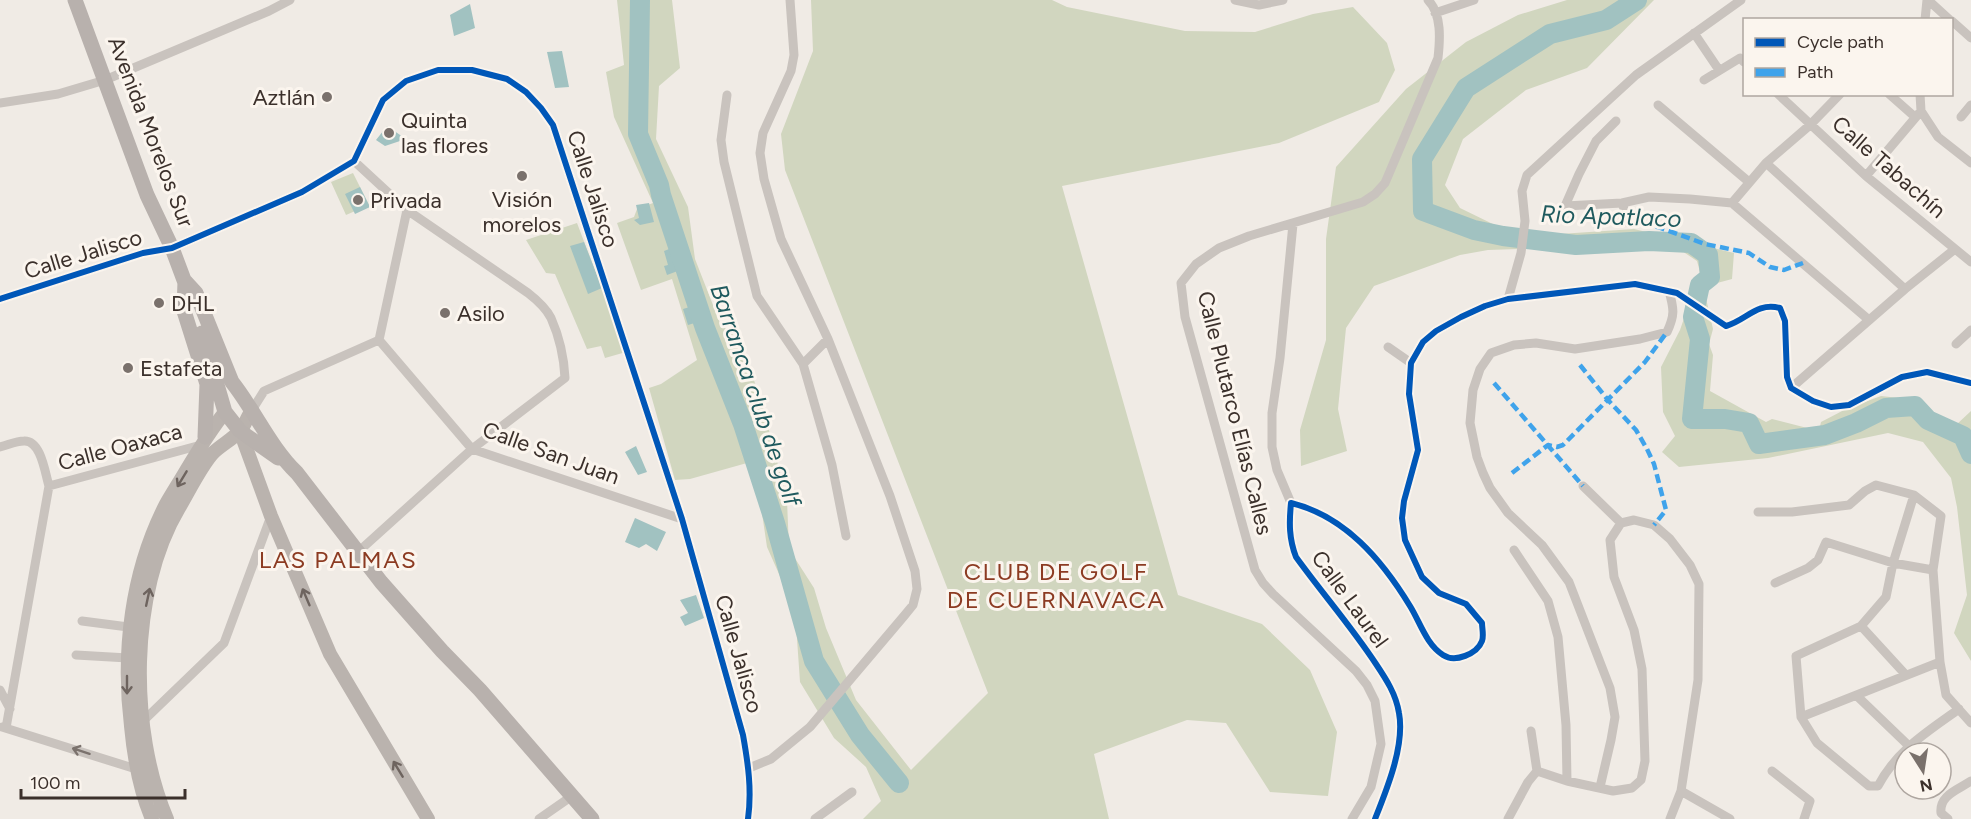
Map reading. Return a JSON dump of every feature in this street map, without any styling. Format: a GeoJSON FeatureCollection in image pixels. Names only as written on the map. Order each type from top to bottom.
{"type":"FeatureCollection","features":[{"type":"Feature","properties":{"kind":"main road","name":"Avenida Morelos Sur"},"geometry":{"type":"LineString","coordinates":[[75,0],[147,195],[185,280],[225,412],[240,430],[273,455],[284,460]]}},
{"type":"Feature","properties":{"kind":"main road","name":"Avenida Morelos Sur"},"geometry":{"type":"LineString","coordinates":[[185,280],[196,293],[232,382],[284,460]]}},
{"type":"Feature","properties":{"kind":"main road"},"geometry":{"type":"LineString","coordinates":[[185,280],[184,311],[207,384],[203,441]]}},
{"type":"Feature","properties":{"kind":"main road"},"geometry":{"type":"LineString","coordinates":[[284,460],[297,473],[381,582],[480,690],[592,819]]}},
{"type":"Feature","properties":{"kind":"street"},"geometry":{"type":"LineString","coordinates":[[0,103],[58,94],[105,80],[290,0]]}},
{"type":"Feature","properties":{"kind":"street"},"geometry":{"type":"LineString","coordinates":[[749,768],[771,759],[810,727],[913,605],[917,589],[915,571],[890,496],[828,339],[781,239],[764,179],[760,153],[763,133],[791,71],[794,55],[790,0]]}},
{"type":"Feature","properties":{"kind":"street"},"geometry":{"type":"LineString","coordinates":[[1235,0],[1259,5],[1283,0]]}},
{"type":"Feature","properties":{"kind":"street","name":"Calle Plutarco Elías Calles"},"geometry":{"type":"LineString","coordinates":[[1352,819],[1371,787],[1381,744],[1375,701],[1367,685],[1356,671],[1273,594],[1255,570],[1185,316],[1181,283],[1196,264],[1219,248],[1249,236],[1363,202],[1385,183],[1438,58],[1440,39],[1436,13],[1428,0]]}},
{"type":"Feature","properties":{"kind":"street"},"geometry":{"type":"LineString","coordinates":[[1436,13],[1474,0]]}},
{"type":"Feature","properties":{"kind":"street"},"geometry":{"type":"LineString","coordinates":[[1508,298],[1521,253],[1525,221],[1522,191],[1527,175],[1636,75],[1741,0]]}},
{"type":"Feature","properties":{"kind":"street"},"geometry":{"type":"LineString","coordinates":[[1925,18],[1928,0]]}},
{"type":"Feature","properties":{"kind":"street"},"geometry":{"type":"LineString","coordinates":[[1928,0],[1949,18]]}},
{"type":"Feature","properties":{"kind":"street"},"geometry":{"type":"LineString","coordinates":[[1953,22],[1971,38]]}},
{"type":"Feature","properties":{"kind":"street"},"geometry":{"type":"LineString","coordinates":[[1694,33],[1719,70]]}},
{"type":"Feature","properties":{"kind":"street"},"geometry":{"type":"LineString","coordinates":[[1704,80],[1740,58],[1743,61]]}},
{"type":"Feature","properties":{"kind":"street","name":"Calle Jalisco"},"geometry":{"type":"LineString","coordinates":[[0,299],[143,253],[172,248],[302,192],[354,161],[383,100],[406,81],[438,70],[472,70],[507,79],[526,92],[553,125],[682,519],[743,735],[749,768],[748,819]]}},
{"type":"Feature","properties":{"kind":"street"},"geometry":{"type":"LineString","coordinates":[[727,95],[721,140],[724,162],[757,296],[803,364],[832,465],[846,536]]}},
{"type":"Feature","properties":{"kind":"street","name":"Calle Tabachín"},"geometry":{"type":"LineString","coordinates":[[1780,96],[1866,176],[1971,262]]}},
{"type":"Feature","properties":{"kind":"street"},"geometry":{"type":"LineString","coordinates":[[1732,203],[1766,163],[1838,96]]}},
{"type":"Feature","properties":{"kind":"street"},"geometry":{"type":"LineString","coordinates":[[1892,96],[1918,114],[1938,137],[1971,163]]}},
{"type":"Feature","properties":{"kind":"street"},"geometry":{"type":"LineString","coordinates":[[1866,176],[1918,114],[1920,96]]}},
{"type":"Feature","properties":{"kind":"street"},"geometry":{"type":"LineString","coordinates":[[1658,105],[1749,182]]}},
{"type":"Feature","properties":{"kind":"street"},"geometry":{"type":"LineString","coordinates":[[1961,117],[1971,105]]}},
{"type":"Feature","properties":{"kind":"street"},"geometry":{"type":"LineString","coordinates":[[1616,121],[1596,141],[1565,206],[1622,203],[1649,197],[1732,203],[1869,320]]}},
{"type":"Feature","properties":{"kind":"street"},"geometry":{"type":"LineString","coordinates":[[354,161],[407,210],[541,304],[550,317],[564,359],[565,378],[472,449],[358,552]]}},
{"type":"Feature","properties":{"kind":"street"},"geometry":{"type":"LineString","coordinates":[[1766,163],[1905,289]]}},
{"type":"Feature","properties":{"kind":"street"},"geometry":{"type":"LineString","coordinates":[[1622,203],[1629,223]]}},
{"type":"Feature","properties":{"kind":"street"},"geometry":{"type":"LineString","coordinates":[[152,819],[143,768],[132,732],[127,693],[128,658],[135,628],[168,529],[177,510],[212,454],[240,430],[264,391],[379,340],[407,210]]}},
{"type":"Feature","properties":{"kind":"street","name":"Calle Laurel"},"geometry":{"type":"LineString","coordinates":[[1293,224],[1280,358],[1272,413],[1272,447],[1277,470],[1291,503],[1289,522],[1291,544],[1296,557],[1359,638],[1392,690],[1399,713],[1400,740],[1385,795],[1375,819]]}},
{"type":"Feature","properties":{"kind":"street"},"geometry":{"type":"LineString","coordinates":[[1955,249],[1905,289],[1791,388],[1813,401],[1831,407],[1849,405],[1902,377],[1927,372],[1971,383]]}},
{"type":"Feature","properties":{"kind":"street","name":"Calle Laurel"},"geometry":{"type":"LineString","coordinates":[[1291,503],[1311,508],[1336,521],[1363,544],[1390,576],[1426,638],[1444,656],[1460,658],[1474,651],[1482,640],[1482,623],[1466,604],[1439,593],[1422,576],[1405,540],[1402,518],[1404,501],[1418,450],[1409,394],[1411,363],[1423,342],[1436,331],[1485,306],[1508,298],[1635,284],[1669,291],[1686,298],[1726,326],[1768,305],[1780,308],[1785,321],[1787,377],[1791,388]]}},
{"type":"Feature","properties":{"kind":"street"},"geometry":{"type":"LineString","coordinates":[[1600,787],[1615,717],[1610,688],[1569,582],[1542,545],[1508,513],[1482,473],[1470,423],[1473,390],[1479,369],[1491,353],[1514,345],[1536,344],[1575,349],[1640,339],[1667,332],[1673,318],[1669,291]]}},
{"type":"Feature","properties":{"kind":"street"},"geometry":{"type":"LineString","coordinates":[[1956,344],[1971,330]]}},
{"type":"Feature","properties":{"kind":"street"},"geometry":{"type":"LineString","coordinates":[[803,364],[828,339]]}},
{"type":"Feature","properties":{"kind":"street","name":"Calle San Juan"},"geometry":{"type":"LineString","coordinates":[[379,340],[472,449],[682,519]]}},
{"type":"Feature","properties":{"kind":"street"},"geometry":{"type":"LineString","coordinates":[[1388,346],[1411,363]]}},
{"type":"Feature","properties":{"kind":"street"},"geometry":{"type":"LineString","coordinates":[[167,819],[143,768],[143,722],[135,628],[142,568],[153,534],[166,505],[203,441],[225,412]]}},
{"type":"Feature","properties":{"kind":"street"},"geometry":{"type":"LineString","coordinates":[[240,430],[271,516],[330,654],[428,819]]}},
{"type":"Feature","properties":{"kind":"street"},"geometry":{"type":"LineString","coordinates":[[0,447],[31,441],[38,447],[49,486],[10,709],[3,727],[143,768]]}},
{"type":"Feature","properties":{"kind":"street","name":"Calle Oaxaca"},"geometry":{"type":"LineString","coordinates":[[49,486],[203,441]]}},
{"type":"Feature","properties":{"kind":"street"},"geometry":{"type":"LineString","coordinates":[[1758,512],[1792,512],[1850,505],[1865,491],[1876,485],[1914,495],[1941,516],[1933,570],[1940,662],[1946,694],[1971,723]]}},
{"type":"Feature","properties":{"kind":"street"},"geometry":{"type":"LineString","coordinates":[[1583,486],[1621,523]]}},
{"type":"Feature","properties":{"kind":"street"},"geometry":{"type":"LineString","coordinates":[[1893,762],[1878,786],[1869,786],[1817,743],[1801,717],[1796,656],[1861,626],[1886,597],[1893,563],[1914,495]]}},
{"type":"Feature","properties":{"kind":"street"},"geometry":{"type":"LineString","coordinates":[[132,732],[224,643],[271,516]]}},
{"type":"Feature","properties":{"kind":"street"},"geometry":{"type":"LineString","coordinates":[[1537,771],[1567,781],[1613,791],[1632,788],[1641,780],[1645,761],[1642,669],[1634,630],[1614,577],[1610,540],[1621,523],[1634,520],[1654,525],[1670,538],[1690,565],[1699,584],[1698,680],[1681,791],[1670,819]]}},
{"type":"Feature","properties":{"kind":"street"},"geometry":{"type":"LineString","coordinates":[[1775,583],[1808,568],[1818,560],[1826,542],[1893,563],[1933,570]]}},
{"type":"Feature","properties":{"kind":"street"},"geometry":{"type":"LineString","coordinates":[[1514,550],[1548,601],[1558,637],[1566,725],[1567,781]]}},
{"type":"Feature","properties":{"kind":"street"},"geometry":{"type":"LineString","coordinates":[[82,621],[135,628]]}},
{"type":"Feature","properties":{"kind":"street"},"geometry":{"type":"LineString","coordinates":[[1861,626],[1905,674]]}},
{"type":"Feature","properties":{"kind":"street"},"geometry":{"type":"LineString","coordinates":[[76,655],[128,658]]}},
{"type":"Feature","properties":{"kind":"street"},"geometry":{"type":"LineString","coordinates":[[1801,717],[1940,662]]}},
{"type":"Feature","properties":{"kind":"street"},"geometry":{"type":"LineString","coordinates":[[0,690],[10,709]]}},
{"type":"Feature","properties":{"kind":"street"},"geometry":{"type":"LineString","coordinates":[[1857,696],[1904,741]]}},
{"type":"Feature","properties":{"kind":"street"},"geometry":{"type":"LineString","coordinates":[[1916,741],[1959,709]]}},
{"type":"Feature","properties":{"kind":"street"},"geometry":{"type":"LineString","coordinates":[[1508,819],[1528,782],[1537,771],[1531,731]]}},
{"type":"Feature","properties":{"kind":"street"},"geometry":{"type":"LineString","coordinates":[[1772,771],[1810,801],[1804,819]]}},
{"type":"Feature","properties":{"kind":"street"},"geometry":{"type":"LineString","coordinates":[[1948,819],[1941,813],[1940,806],[1943,799],[1971,781]]}},
{"type":"Feature","properties":{"kind":"street"},"geometry":{"type":"LineString","coordinates":[[1681,791],[1730,819]]}},
{"type":"Feature","properties":{"kind":"street"},"geometry":{"type":"LineString","coordinates":[[815,819],[852,792]]}},
{"type":"Feature","properties":{"kind":"street"},"geometry":{"type":"LineString","coordinates":[[539,819],[572,796]]}},
{"type":"Feature","properties":{"kind":"green space"},"geometry":{"type":"Polygon","coordinates":[[[617,0],[672,0],[680,68],[659,86],[656,139],[688,207],[695,259],[720,323],[742,343],[764,411],[787,500],[789,549],[814,588],[826,628],[856,700],[911,770],[988,693],[785,170],[781,134],[813,51],[811,0],[1052,0],[1067,7],[1185,31],[1255,32],[1313,14],[1353,7],[1387,43],[1395,70],[1379,102],[1279,143],[1062,186],[1178,595],[1262,624],[1310,670],[1337,732],[1328,796],[1270,792],[1226,723],[1187,720],[1094,754],[1109,819],[863,819],[881,801],[866,767],[834,738],[800,682],[795,610],[767,547],[755,466],[747,463],[690,479],[675,480],[649,388],[661,384],[697,360],[672,279],[641,290],[617,223],[634,217],[637,209],[653,203],[614,117],[606,72],[624,65],[617,0]]]}},
{"type":"Feature","properties":{"kind":"green space"},"geometry":{"type":"Polygon","coordinates":[[[1567,0],[1654,0],[1587,68],[1526,90],[1463,139],[1445,185],[1460,208],[1501,228],[1530,236],[1634,229],[1734,253],[1732,279],[1706,286],[1705,294],[1713,329],[1709,344],[1713,355],[1710,391],[1766,422],[1772,419],[1819,431],[1821,422],[1846,409],[1881,396],[1908,399],[1931,415],[1956,425],[1971,411],[1971,661],[1954,633],[1967,595],[1957,507],[1951,478],[1923,442],[1888,433],[1768,458],[1679,467],[1662,452],[1675,436],[1663,412],[1661,367],[1680,330],[1700,272],[1697,261],[1679,249],[1488,250],[1460,255],[1374,286],[1346,328],[1338,409],[1347,451],[1301,466],[1300,430],[1326,340],[1326,239],[1336,167],[1406,89],[1466,42],[1518,15],[1567,0]]]}},
{"type":"Feature","properties":{"kind":"green space"},"geometry":{"type":"Polygon","coordinates":[[[353,173],[369,205],[346,215],[331,182],[353,173]]]}},
{"type":"Feature","properties":{"kind":"green space"},"geometry":{"type":"Polygon","coordinates":[[[577,223],[626,352],[605,358],[601,346],[587,349],[555,274],[546,273],[526,240],[577,223]]]}},
{"type":"Feature","properties":{"kind":"water"},"geometry":{"type":"Polygon","coordinates":[[[470,4],[475,28],[454,36],[450,15],[470,4]]]}},
{"type":"Feature","properties":{"kind":"water"},"geometry":{"type":"Polygon","coordinates":[[[562,51],[569,87],[555,88],[547,52],[562,51]]]}},
{"type":"Feature","properties":{"kind":"water","name":"Quinta las flores"},"geometry":{"type":"Polygon","coordinates":[[[387,126],[406,139],[385,146],[376,140],[387,126]]]}},
{"type":"Feature","properties":{"kind":"water","name":"Privada"},"geometry":{"type":"Polygon","coordinates":[[[360,187],[370,207],[355,214],[345,194],[360,187]]]}},
{"type":"Feature","properties":{"kind":"water"},"geometry":{"type":"Polygon","coordinates":[[[649,203],[654,222],[640,225],[634,220],[639,218],[636,205],[649,203]]]}},
{"type":"Feature","properties":{"kind":"water"},"geometry":{"type":"Polygon","coordinates":[[[584,242],[602,288],[588,294],[570,246],[584,242]]]}},
{"type":"Feature","properties":{"kind":"water"},"geometry":{"type":"Polygon","coordinates":[[[677,246],[683,269],[667,275],[664,266],[668,265],[664,251],[677,246]]]}},
{"type":"Feature","properties":{"kind":"water"},"geometry":{"type":"Polygon","coordinates":[[[693,306],[698,322],[688,325],[683,309],[693,306]]]}},
{"type":"Feature","properties":{"kind":"water"},"geometry":{"type":"Polygon","coordinates":[[[636,446],[647,472],[638,475],[625,452],[636,446]]]}},
{"type":"Feature","properties":{"kind":"water"},"geometry":{"type":"Polygon","coordinates":[[[635,518],[666,532],[657,551],[646,544],[639,548],[625,542],[635,518]]]}},
{"type":"Feature","properties":{"kind":"water"},"geometry":{"type":"Polygon","coordinates":[[[696,595],[704,618],[685,626],[680,617],[688,613],[680,600],[696,595]]]}},
{"type":"Feature","properties":{"kind":"waterway","name":"Barranca club de golf"},"geometry":{"type":"LineString","coordinates":[[640,0],[638,134],[659,185],[705,328],[743,424],[775,523],[814,661],[860,735],[899,783]]}},
{"type":"Feature","properties":{"kind":"waterway","name":"Rio Apatlaco"},"geometry":{"type":"LineString","coordinates":[[1637,0],[1606,20],[1550,34],[1466,88],[1422,159],[1423,211],[1474,230],[1503,236],[1576,245],[1649,241],[1691,243],[1708,255],[1710,277],[1700,285],[1693,317],[1700,339],[1692,419],[1725,419],[1749,423],[1759,444],[1825,435],[1886,408],[1915,406],[1928,420],[1963,436],[1971,454]]}},
{"type":"Feature","properties":{"kind":"marked path"},"geometry":{"type":"LineString","coordinates":[[1629,223],[1658,227],[1705,244],[1749,253],[1770,267],[1784,270],[1803,263]]}},
{"type":"Feature","properties":{"kind":"marked path"},"geometry":{"type":"LineString","coordinates":[[1512,473],[1548,445],[1557,447],[1563,445],[1645,362],[1667,332]]}},
{"type":"Feature","properties":{"kind":"marked path"},"geometry":{"type":"LineString","coordinates":[[1580,365],[1636,430],[1654,464],[1666,510],[1654,525]]}},
{"type":"Feature","properties":{"kind":"marked path"},"geometry":{"type":"LineString","coordinates":[[1494,383],[1583,486]]}},
{"type":"Feature","properties":{"kind":"cycle path"},"geometry":{"type":"LineString","coordinates":[[0,299],[143,253],[172,248],[302,192],[354,161],[383,100],[406,81],[438,70],[472,70],[507,79],[526,92],[553,125],[682,519],[743,735],[749,777],[748,819]]}},
{"type":"Feature","properties":{"kind":"cycle path"},"geometry":{"type":"LineString","coordinates":[[1375,819],[1397,753],[1400,726],[1398,706],[1387,681],[1366,650],[1296,557],[1290,531],[1291,503],[1328,518],[1360,542],[1387,572],[1432,645],[1443,655],[1459,658],[1471,653],[1479,646],[1483,637],[1482,623],[1466,604],[1439,593],[1422,577],[1405,540],[1402,518],[1404,501],[1418,450],[1409,394],[1411,363],[1423,342],[1436,331],[1485,306],[1508,299],[1635,284],[1677,293],[1726,326],[1758,309],[1780,308],[1785,321],[1787,377],[1791,388],[1813,401],[1831,407],[1849,405],[1902,377],[1927,372],[1971,383]]}},
{"type":"Feature","properties":{"kind":"place","name":"Aztlán"},"geometry":{"type":"Point","coordinates":[327,97]}},
{"type":"Feature","properties":{"kind":"place","name":"Quinta las flores"},"geometry":{"type":"Point","coordinates":[389,133]}},
{"type":"Feature","properties":{"kind":"place","name":"Visión morelos"},"geometry":{"type":"Point","coordinates":[522,176]}},
{"type":"Feature","properties":{"kind":"place","name":"Privada"},"geometry":{"type":"Point","coordinates":[358,200]}},
{"type":"Feature","properties":{"kind":"place","name":"DHL"},"geometry":{"type":"Point","coordinates":[159,303]}},
{"type":"Feature","properties":{"kind":"place","name":"Asilo"},"geometry":{"type":"Point","coordinates":[445,313]}},
{"type":"Feature","properties":{"kind":"place","name":"Estafeta"},"geometry":{"type":"Point","coordinates":[128,368]}},
{"type":"Feature","properties":{"kind":"district","name":"LAS PALMAS"},"geometry":{"type":"Point","coordinates":[338,559]}},
{"type":"Feature","properties":{"kind":"district","name":"CLUB DE GOLF DE CUERNAVACA"},"geometry":{"type":"Point","coordinates":[1056,585]}}]}
